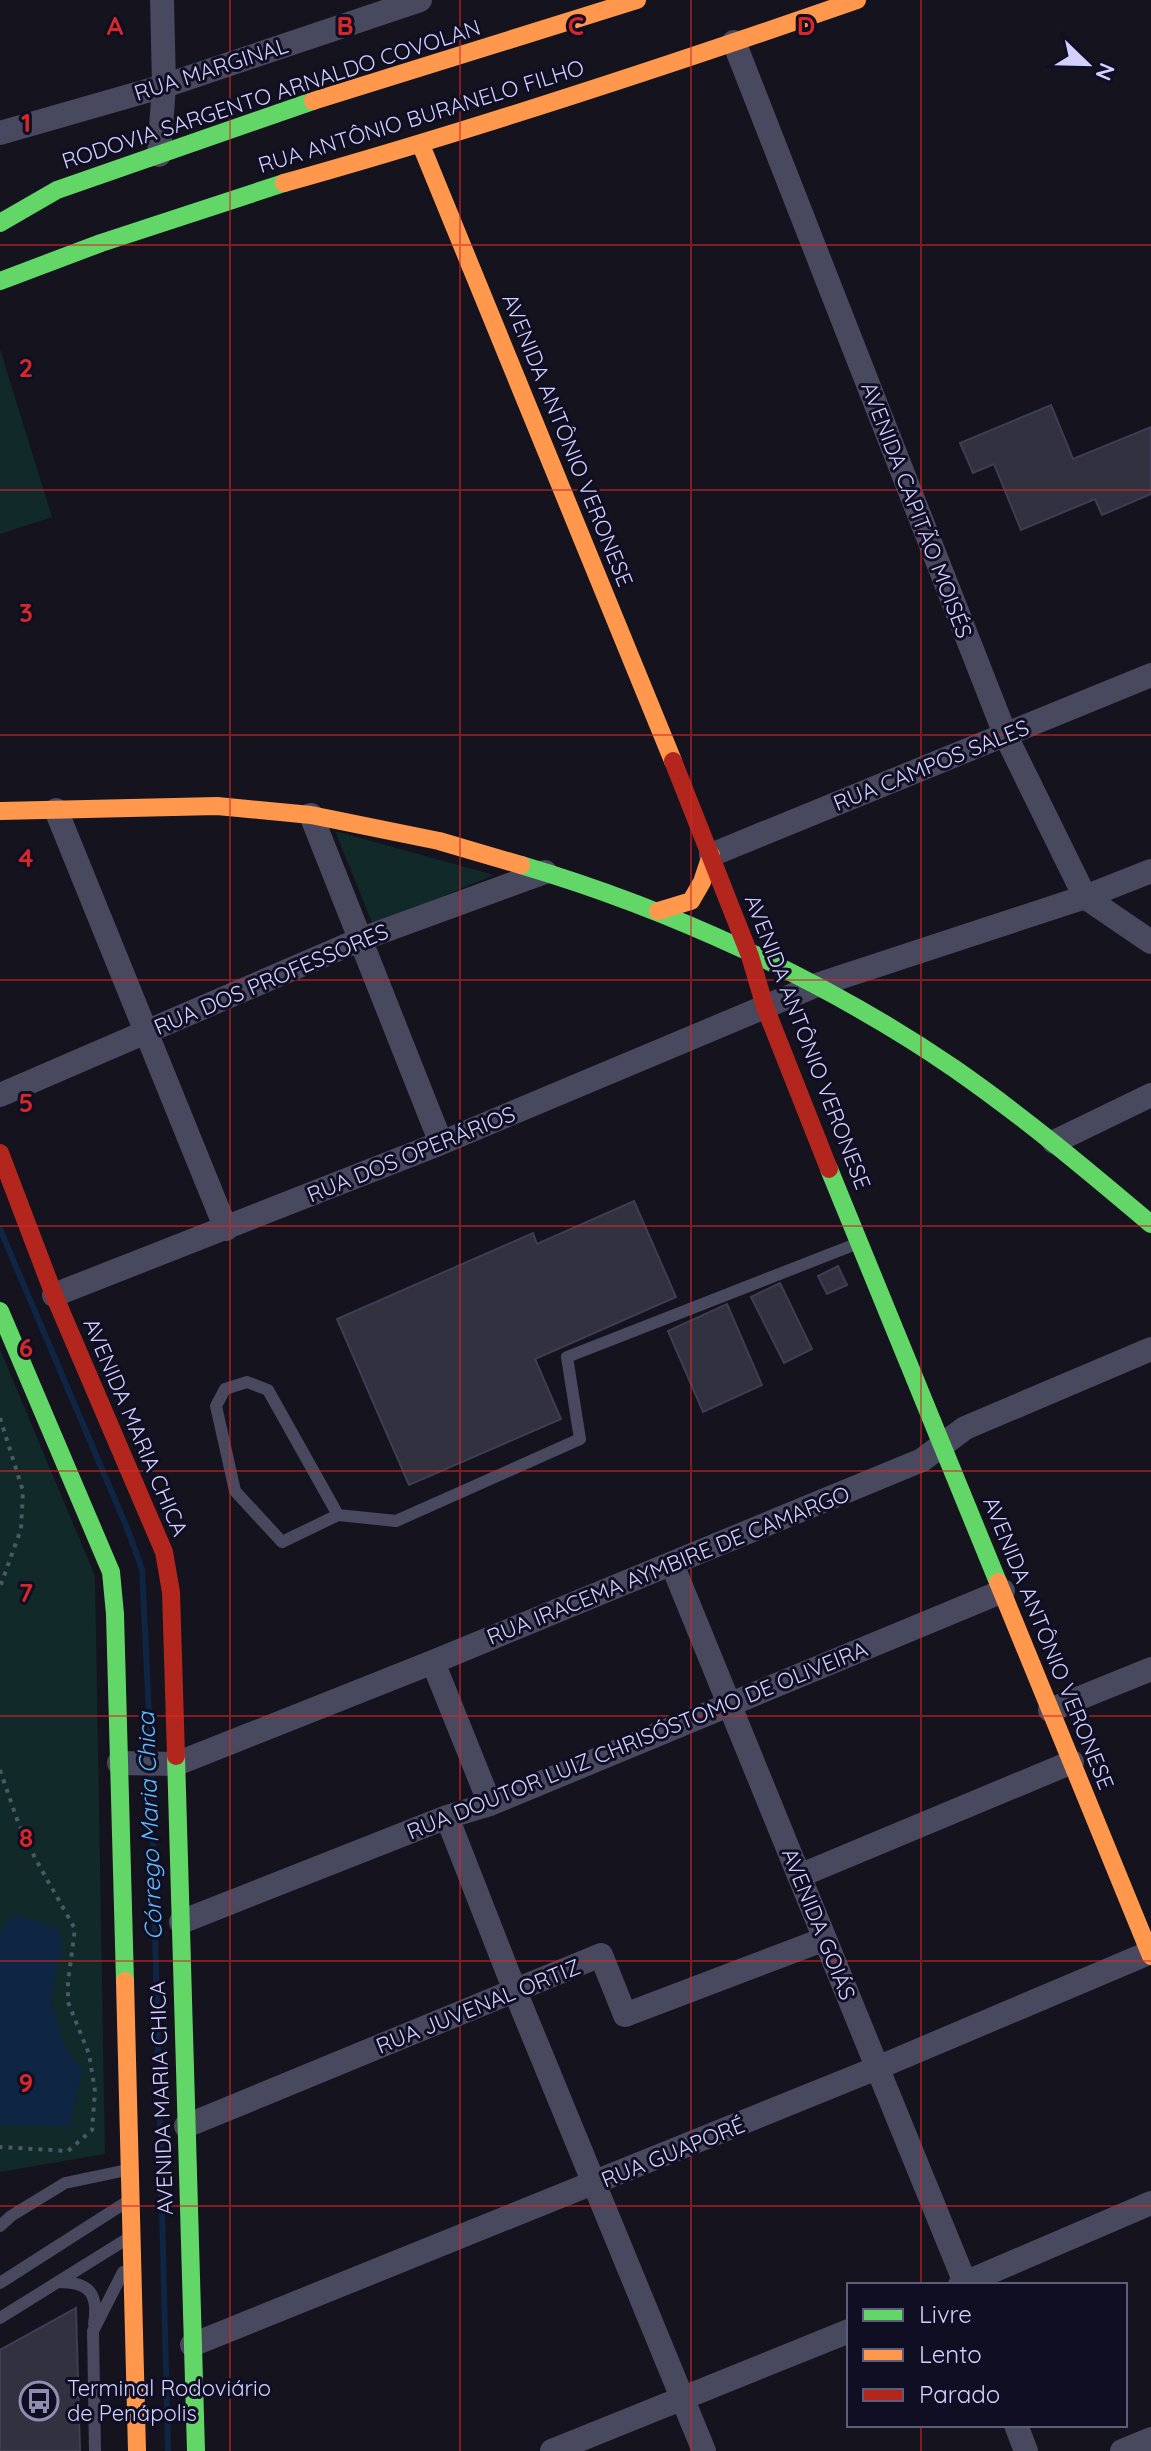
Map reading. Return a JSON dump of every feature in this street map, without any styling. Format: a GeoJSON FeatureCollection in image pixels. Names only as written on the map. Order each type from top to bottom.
{"type":"FeatureCollection","features":[{"type":"Feature","properties":{"kind":"street"},"geometry":{"type":"LineString","coordinates":[[159,155],[164,86],[162,0]]}},
{"type":"Feature","properties":{"kind":"street","name":"RUA MARGINAL"},"geometry":{"type":"LineString","coordinates":[[0,133],[164,86],[420,0]]}},
{"type":"Feature","properties":{"kind":"street","name":"RODOVIA SARGENTO ARNALDO COVOLAN"},"geometry":{"type":"LineString","coordinates":[[0,223],[57,190],[375,80],[637,0]]}},
{"type":"Feature","properties":{"kind":"street","name":"RUA ANTÔNIO BURANELO FILHO"},"geometry":{"type":"LineString","coordinates":[[0,281],[246,194],[421,145],[857,0]]}},
{"type":"Feature","properties":{"kind":"street","name":"AVENIDA CAPITÃO MOISÉS"},"geometry":{"type":"LineString","coordinates":[[734,42],[1005,734],[1085,897],[1151,942]]}},
{"type":"Feature","properties":{"kind":"street","name":"AVENIDA ANTÔNIO VERONESE"},"geometry":{"type":"LineString","coordinates":[[421,145],[711,855],[750,956],[765,1007],[859,1243],[1150,1954]]}},
{"type":"Feature","properties":{"kind":"street","name":"RODOVIA SARGENTO ARNALDO COVOLAN"},"geometry":{"type":"LineString","coordinates":[[8,196],[57,190]]}},
{"type":"Feature","properties":{"kind":"street","name":"RUA CAMPOS SALES"},"geometry":{"type":"LineString","coordinates":[[711,855],[1151,675]]}},
{"type":"Feature","properties":{"kind":"street"},"geometry":{"type":"LineString","coordinates":[[0,811],[217,806],[311,815],[439,841],[545,872],[658,911],[817,985],[953,1068],[1054,1142],[1151,1224]]}},
{"type":"Feature","properties":{"kind":"street"},"geometry":{"type":"LineString","coordinates":[[56,810],[226,1229]]}},
{"type":"Feature","properties":{"kind":"street"},"geometry":{"type":"LineString","coordinates":[[311,815],[441,1143]]}},
{"type":"Feature","properties":{"kind":"street"},"geometry":{"type":"LineString","coordinates":[[658,911],[691,901],[702,882],[711,855]]}},
{"type":"Feature","properties":{"kind":"street","name":"RUA DOS OPERÁRIOS"},"geometry":{"type":"LineString","coordinates":[[54,1295],[441,1143],[817,985],[1085,897],[1151,871]]}},
{"type":"Feature","properties":{"kind":"street","name":"RUA DOS PROFESSORES"},"geometry":{"type":"LineString","coordinates":[[0,1095],[359,940],[545,872]]}},
{"type":"Feature","properties":{"kind":"street"},"geometry":{"type":"LineString","coordinates":[[1054,1142],[1151,1095]]}},
{"type":"Feature","properties":{"kind":"street","name":"AVENIDA MARIA CHICA"},"geometry":{"type":"LineString","coordinates":[[0,1153],[54,1295],[164,1552],[171,1592],[173,1764],[181,1922],[196,2451]]}},
{"type":"Feature","properties":{"kind":"street","name":"AVENIDA MARIA CHICA"},"geometry":{"type":"LineString","coordinates":[[0,1311],[111,1572],[123,1763],[137,2451]]}},
{"type":"Feature","properties":{"kind":"street","name":"RUA IRACEMA AYMBIRE DE CAMARGO"},"geometry":{"type":"LineString","coordinates":[[173,1764],[433,1662],[922,1460],[965,1428],[1151,1349]]}},
{"type":"Feature","properties":{"kind":"street","name":"AVENIDA GOIÁS"},"geometry":{"type":"LineString","coordinates":[[672,1564],[964,2283]]}},
{"type":"Feature","properties":{"kind":"street","name":"RUA DOUTOR LUIZ CHRISÓSTOMO DE OLIVEIRA"},"geometry":{"type":"LineString","coordinates":[[181,1922],[447,1817],[490,1804],[1003,1591]]}},
{"type":"Feature","properties":{"kind":"street"},"geometry":{"type":"LineString","coordinates":[[433,1662],[490,1804]]}},
{"type":"Feature","properties":{"kind":"street"},"geometry":{"type":"LineString","coordinates":[[1050,1710],[1151,1669]]}},
{"type":"Feature","properties":{"kind":"street"},"geometry":{"type":"LineString","coordinates":[[799,1876],[1072,1762]]}},
{"type":"Feature","properties":{"kind":"street"},"geometry":{"type":"LineString","coordinates":[[123,1763],[173,1764]]}},
{"type":"Feature","properties":{"kind":"street"},"geometry":{"type":"LineString","coordinates":[[447,1817],[704,2451]]}},
{"type":"Feature","properties":{"kind":"street","name":"RUA JUVENAL ORTIZ"},"geometry":{"type":"LineString","coordinates":[[186,2126],[601,1955],[625,2015],[825,1939]]}},
{"type":"Feature","properties":{"kind":"street","name":"RUA GUAPORÉ"},"geometry":{"type":"LineString","coordinates":[[192,2345],[594,2184],[1150,1954]]}},
{"type":"Feature","properties":{"kind":"street"},"geometry":{"type":"LineString","coordinates":[[966,2283],[1151,2203]]}},
{"type":"Feature","properties":{"kind":"street"},"geometry":{"type":"LineString","coordinates":[[552,2451],[847,2332]]}},
{"type":"Feature","properties":{"kind":"street"},"geometry":{"type":"LineString","coordinates":[[1017,2427],[1026,2451]]}},
{"type":"Feature","properties":{"kind":"street"},"geometry":{"type":"LineString","coordinates":[[1122,2451],[1151,2439]]}},
{"type":"Feature","properties":{"kind":"lane"},"geometry":{"type":"LineString","coordinates":[[338,1515],[268,1390],[247,1382],[225,1389],[216,1406],[235,1491],[282,1542],[338,1515],[396,1521],[580,1439],[567,1357],[859,1243]]}},
{"type":"Feature","properties":{"kind":"lane"},"geometry":{"type":"LineString","coordinates":[[0,2226],[65,2183],[130,2170]]}},
{"type":"Feature","properties":{"kind":"lane"},"geometry":{"type":"LineString","coordinates":[[0,2283],[131,2199]]}},
{"type":"Feature","properties":{"kind":"lane"},"geometry":{"type":"LineString","coordinates":[[0,2318],[58,2282],[132,2245]]}},
{"type":"Feature","properties":{"kind":"lane"},"geometry":{"type":"LineString","coordinates":[[93,2331],[132,2245]]}},
{"type":"Feature","properties":{"kind":"lane"},"geometry":{"type":"LineString","coordinates":[[58,2282],[75,2283],[90,2292],[95,2301],[95,2451]]}},
{"type":"Feature","properties":{"kind":"path"},"geometry":{"type":"LineString","coordinates":[[0,1418],[23,1491],[21,1529],[0,1587]]}},
{"type":"Feature","properties":{"kind":"path"},"geometry":{"type":"LineString","coordinates":[[0,1770],[18,1822],[75,1929],[68,2002],[89,2054],[95,2091],[92,2130],[68,2151],[0,2147]]}},
{"type":"Feature","properties":{"kind":"green space"},"geometry":{"type":"Polygon","coordinates":[[[0,349],[52,517],[0,534],[0,349]]]}},
{"type":"Feature","properties":{"kind":"green space"},"geometry":{"type":"Polygon","coordinates":[[[335,831],[494,875],[373,925],[335,831]]]}},
{"type":"Feature","properties":{"kind":"green space"},"geometry":{"type":"Polygon","coordinates":[[[0,1349],[95,1576],[105,2154],[0,2172],[0,1349]]]}},
{"type":"Feature","properties":{"kind":"water"},"geometry":{"type":"Polygon","coordinates":[[[13,1915],[58,1928],[63,1947],[50,1998],[64,2045],[82,2071],[70,2126],[0,2125],[0,1933],[13,1915]]]}},
{"type":"Feature","properties":{"kind":"building"},"geometry":{"type":"Polygon","coordinates":[[[1051,405],[1073,459],[1151,427],[1151,494],[1102,515],[1095,499],[1021,530],[994,464],[973,473],[960,443],[1051,405]]]}},
{"type":"Feature","properties":{"kind":"building"},"geometry":{"type":"Polygon","coordinates":[[[634,1201],[676,1297],[535,1359],[561,1419],[409,1485],[337,1319],[533,1233],[537,1244],[634,1201]]]}},
{"type":"Feature","properties":{"kind":"building"},"geometry":{"type":"Polygon","coordinates":[[[838,1266],[847,1285],[827,1294],[818,1276],[838,1266]]]}},
{"type":"Feature","properties":{"kind":"building"},"geometry":{"type":"Polygon","coordinates":[[[780,1283],[812,1349],[784,1363],[751,1297],[780,1283]]]}},
{"type":"Feature","properties":{"kind":"building"},"geometry":{"type":"Polygon","coordinates":[[[727,1304],[762,1385],[703,1412],[668,1331],[727,1304]]]}},
{"type":"Feature","properties":{"kind":"building","name":"Terminal Rodoviário de Penápolis"},"geometry":{"type":"Polygon","coordinates":[[[76,2308],[80,2451],[0,2451],[0,2350],[76,2308]]]}},
{"type":"Feature","properties":{"kind":"building","name":"Terminal Rodoviário de Penápolis"},"geometry":{"type":"Polygon","coordinates":[[[76,2308],[80,2451],[0,2451],[0,2350],[76,2308]]]}},
{"type":"Feature","properties":{"kind":"waterway","name":"Córrego Maria Chica"},"geometry":{"type":"LineString","coordinates":[[0,1229],[142,1569],[151,1757]]}},
{"type":"Feature","properties":{"kind":"waterway","name":"Córrego Maria Chica"},"geometry":{"type":"LineString","coordinates":[[151,1768],[168,2451]]}},
{"type":"Feature","properties":{"kind":"traffic: fast"},"geometry":{"type":"LineString","coordinates":[[0,223],[57,190],[313,101]]}},
{"type":"Feature","properties":{"kind":"traffic: fast"},"geometry":{"type":"LineString","coordinates":[[0,281],[101,243],[284,183]]}},
{"type":"Feature","properties":{"kind":"traffic: fast"},"geometry":{"type":"LineString","coordinates":[[521,865],[634,903],[690,926],[746,950],[854,1006],[981,1087],[1151,1224]]}},
{"type":"Feature","properties":{"kind":"traffic: fast"},"geometry":{"type":"LineString","coordinates":[[829,1169],[998,1582]]}},
{"type":"Feature","properties":{"kind":"traffic: fast"},"geometry":{"type":"LineString","coordinates":[[0,1311],[111,1572],[115,1614],[125,1981]]}},
{"type":"Feature","properties":{"kind":"traffic: fast"},"geometry":{"type":"LineString","coordinates":[[176,1756],[196,2451]]}},
{"type":"Feature","properties":{"kind":"traffic: slow"},"geometry":{"type":"LineString","coordinates":[[313,101],[637,0]]}},
{"type":"Feature","properties":{"kind":"traffic: slow"},"geometry":{"type":"LineString","coordinates":[[284,183],[572,96],[857,0]]}},
{"type":"Feature","properties":{"kind":"traffic: slow"},"geometry":{"type":"LineString","coordinates":[[421,145],[673,761]]}},
{"type":"Feature","properties":{"kind":"traffic: slow"},"geometry":{"type":"LineString","coordinates":[[0,811],[217,806],[311,815],[439,841],[521,865]]}},
{"type":"Feature","properties":{"kind":"traffic: slow"},"geometry":{"type":"LineString","coordinates":[[658,911],[691,901],[702,882],[711,855]]}},
{"type":"Feature","properties":{"kind":"traffic: slow"},"geometry":{"type":"LineString","coordinates":[[998,1582],[1151,1956]]}},
{"type":"Feature","properties":{"kind":"traffic: slow"},"geometry":{"type":"LineString","coordinates":[[125,1981],[137,2451]]}},
{"type":"Feature","properties":{"kind":"traffic: jam"},"geometry":{"type":"LineString","coordinates":[[673,761],[829,1169]]}},
{"type":"Feature","properties":{"kind":"traffic: jam"},"geometry":{"type":"LineString","coordinates":[[0,1153],[54,1295],[164,1552],[171,1592],[176,1756]]}},
{"type":"Feature","properties":{"kind":"place","name":"Terminal Rodoviário de Penápolis"},"geometry":{"type":"Point","coordinates":[39,2401]}}]}
